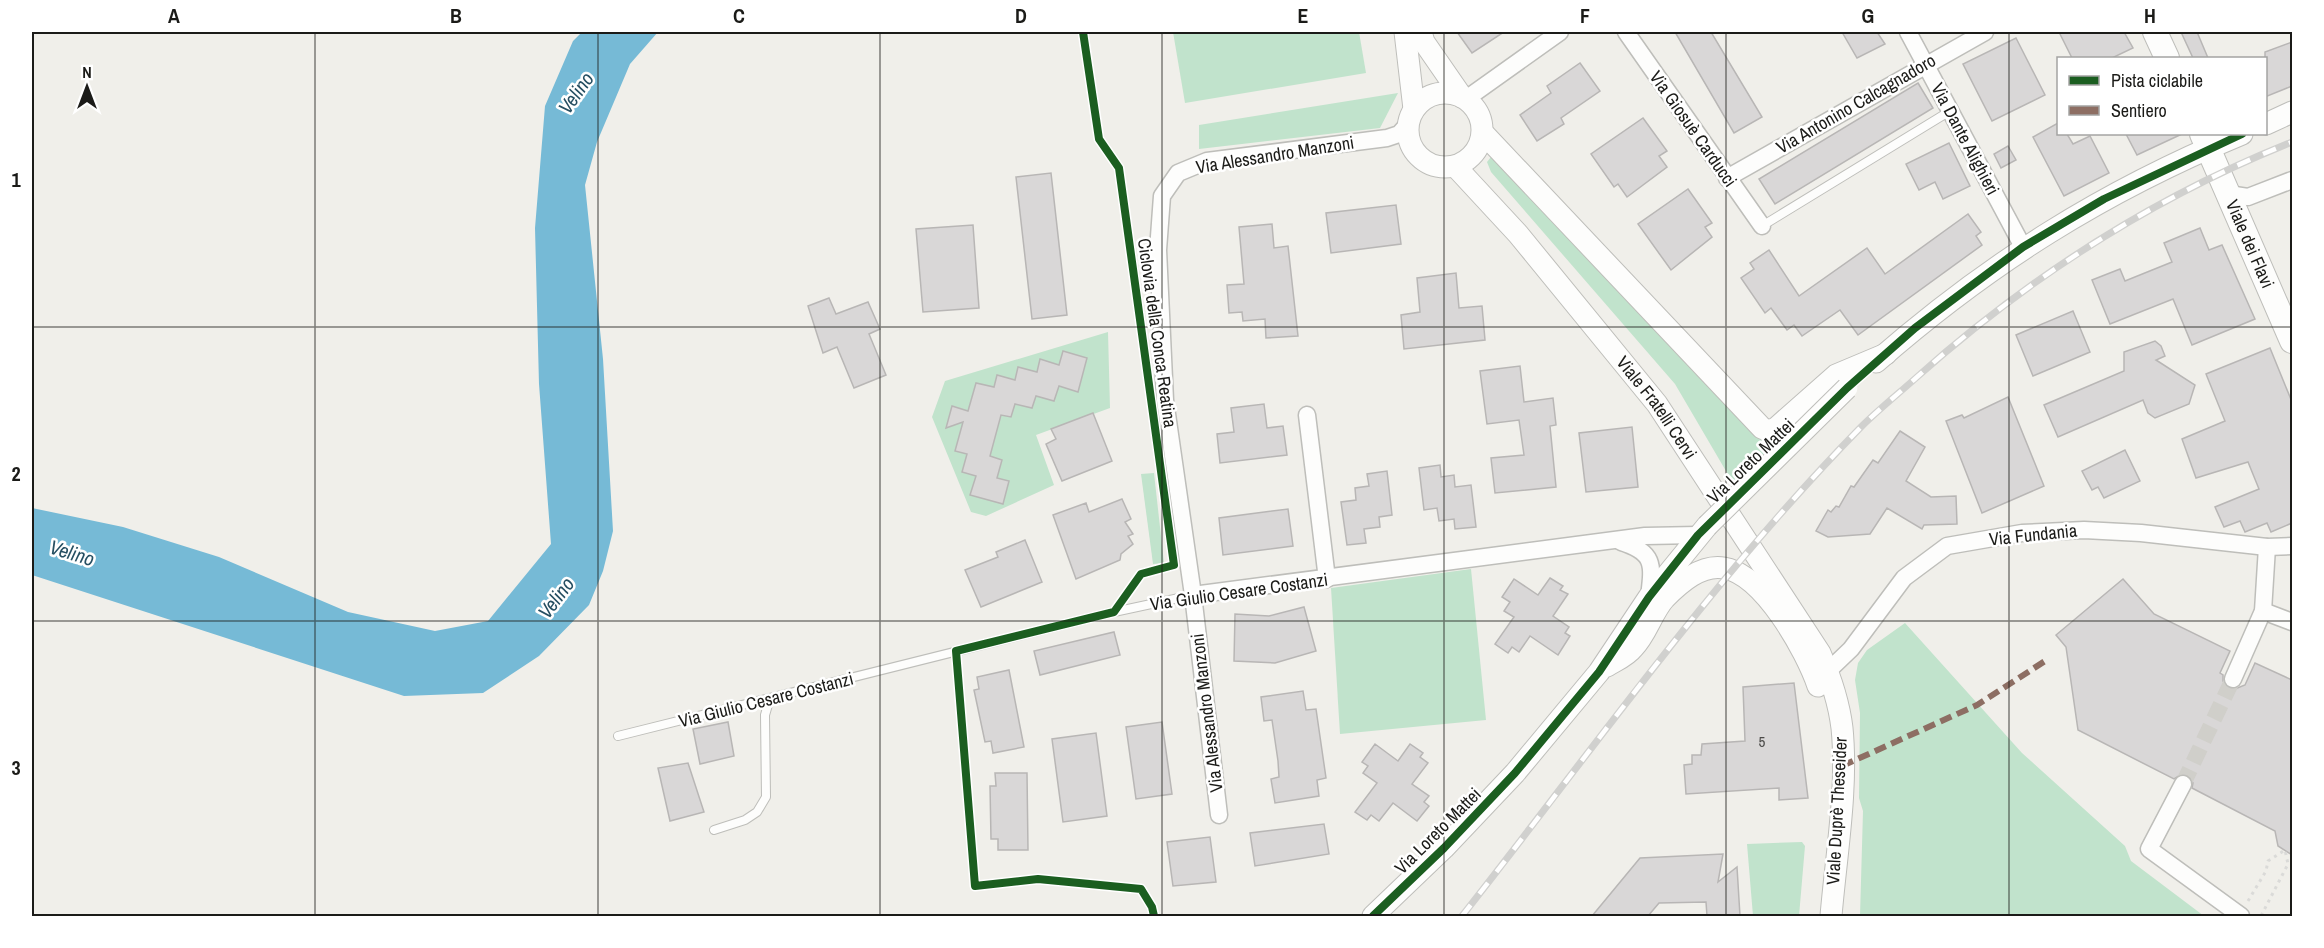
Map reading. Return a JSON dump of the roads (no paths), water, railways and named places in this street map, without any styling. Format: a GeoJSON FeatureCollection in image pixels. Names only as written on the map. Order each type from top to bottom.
{"type":"FeatureCollection","features":[{"type":"Feature","properties":{"kind":"main road"},"geometry":{"type":"LineString","coordinates":[[2155,32],[2167,57]]}},
{"type":"Feature","properties":{"kind":"main road","name":"Viale dei Flavi"},"geometry":{"type":"LineString","coordinates":[[2209,139],[2238,202],[2292,341]]}},
{"type":"Feature","properties":{"kind":"street"},"geometry":{"type":"LineString","coordinates":[[1405,32],[1411,117],[1408,137],[1420,158],[1430,165],[1455,166],[1474,154],[1483,133],[1482,120],[1476,108],[1464,98],[1424,42],[1421,32]]}},
{"type":"Feature","properties":{"kind":"street"},"geometry":{"type":"LineString","coordinates":[[1464,98],[1560,32]]}},
{"type":"Feature","properties":{"kind":"street","name":"Via Giosuè Carducci"},"geometry":{"type":"LineString","coordinates":[[1626,32],[1762,226]]}},
{"type":"Feature","properties":{"kind":"street","name":"Via Dante Alighieri"},"geometry":{"type":"LineString","coordinates":[[1908,32],[2023,247]]}},
{"type":"Feature","properties":{"kind":"street","name":"Via Antonino Calcagnadoro"},"geometry":{"type":"LineString","coordinates":[[1727,178],[1925,63],[1985,32]]}},
{"type":"Feature","properties":{"kind":"street"},"geometry":{"type":"LineString","coordinates":[[1411,117],[1432,95],[1444,92],[1464,98]]}},
{"type":"Feature","properties":{"kind":"street"},"geometry":{"type":"LineString","coordinates":[[2267,123],[2292,112]]}},
{"type":"Feature","properties":{"kind":"street","name":"Via Alessandro Manzoni"},"geometry":{"type":"LineString","coordinates":[[1219,815],[1165,400],[1158,250],[1162,196],[1178,173],[1207,161],[1388,138],[1399,134],[1411,117]]}},
{"type":"Feature","properties":{"kind":"street"},"geometry":{"type":"LineString","coordinates":[[1483,133],[1762,428],[1769,431],[1776,428],[1836,375],[1886,354]]}},
{"type":"Feature","properties":{"kind":"street","name":"Via Loreto Mattei"},"geometry":{"type":"LineString","coordinates":[[1372,916],[1444,848],[1515,773],[1599,672],[1649,597],[1702,530],[1847,388],[1915,328],[2023,247],[2209,139],[2235,135]]}},
{"type":"Feature","properties":{"kind":"street","name":"Viale Fratelli Cervi"},"geometry":{"type":"LineString","coordinates":[[1455,166],[1518,234],[1657,404],[1758,554],[1820,653],[1828,671]]}},
{"type":"Feature","properties":{"kind":"street"},"geometry":{"type":"LineString","coordinates":[[2238,202],[2292,180]]}},
{"type":"Feature","properties":{"kind":"street"},"geometry":{"type":"LineString","coordinates":[[1307,415],[1327,579]]}},
{"type":"Feature","properties":{"kind":"street","name":"Via Giulio Cesare Costanzi"},"geometry":{"type":"LineString","coordinates":[[1192,595],[1702,530]]}},
{"type":"Feature","properties":{"kind":"street","name":"Via Fundania"},"geometry":{"type":"LineString","coordinates":[[1828,671],[1851,649],[1904,578],[1927,558],[1947,546],[2022,533],[2084,530],[2141,533],[2267,547],[2292,546]]}},
{"type":"Feature","properties":{"kind":"street"},"geometry":{"type":"LineString","coordinates":[[1617,541],[1641,549],[1649,558],[1652,572],[1649,597]]}},
{"type":"Feature","properties":{"kind":"street"},"geometry":{"type":"LineString","coordinates":[[2233,679],[2263,611],[2267,547]]}},
{"type":"Feature","properties":{"kind":"street"},"geometry":{"type":"LineString","coordinates":[[1599,672],[1633,649],[1664,599],[1692,575],[1716,567],[1738,572],[1748,578],[1780,615],[1813,671],[1830,720],[1841,795]]}},
{"type":"Feature","properties":{"kind":"street"},"geometry":{"type":"LineString","coordinates":[[2263,611],[2292,622]]}},
{"type":"Feature","properties":{"kind":"street","name":"Viale Duprè Theseider"},"geometry":{"type":"LineString","coordinates":[[1828,671],[1842,728],[1841,795],[1831,916]]}},
{"type":"Feature","properties":{"kind":"street"},"geometry":{"type":"LineString","coordinates":[[2183,784],[2149,849],[2240,916]]}},
{"type":"Feature","properties":{"kind":"lane"},"geometry":{"type":"LineString","coordinates":[[1762,226],[1950,111]]}},
{"type":"Feature","properties":{"kind":"lane","name":"Via Giulio Cesare Costanzi"},"geometry":{"type":"LineString","coordinates":[[618,736],[1114,612],[1192,595]]}},
{"type":"Feature","properties":{"kind":"lane"},"geometry":{"type":"LineString","coordinates":[[714,830],[751,816],[757,812],[766,797],[765,715],[770,698]]}},
{"type":"Feature","properties":{"kind":"water","name":"Velino"},"geometry":{"type":"Polygon","coordinates":[[[582,32],[658,32],[630,64],[597,142],[585,185],[603,359],[613,531],[603,571],[589,605],[539,656],[483,693],[404,696],[32,575],[32,508],[123,527],[219,557],[348,612],[435,631],[488,621],[551,544],[539,384],[535,228],[545,106],[573,41],[582,32]]]}},
{"type":"Feature","properties":{"kind":"tunnel"},"geometry":{"type":"LineString","coordinates":[[2183,784],[2233,679]]}},
{"type":"Feature","properties":{"kind":"railway"},"geometry":{"type":"LineString","coordinates":[[1462,916],[1655,666],[1754,544],[1807,485],[1888,402],[2003,306],[2094,243],[2191,188],[2292,142]]}}]}
